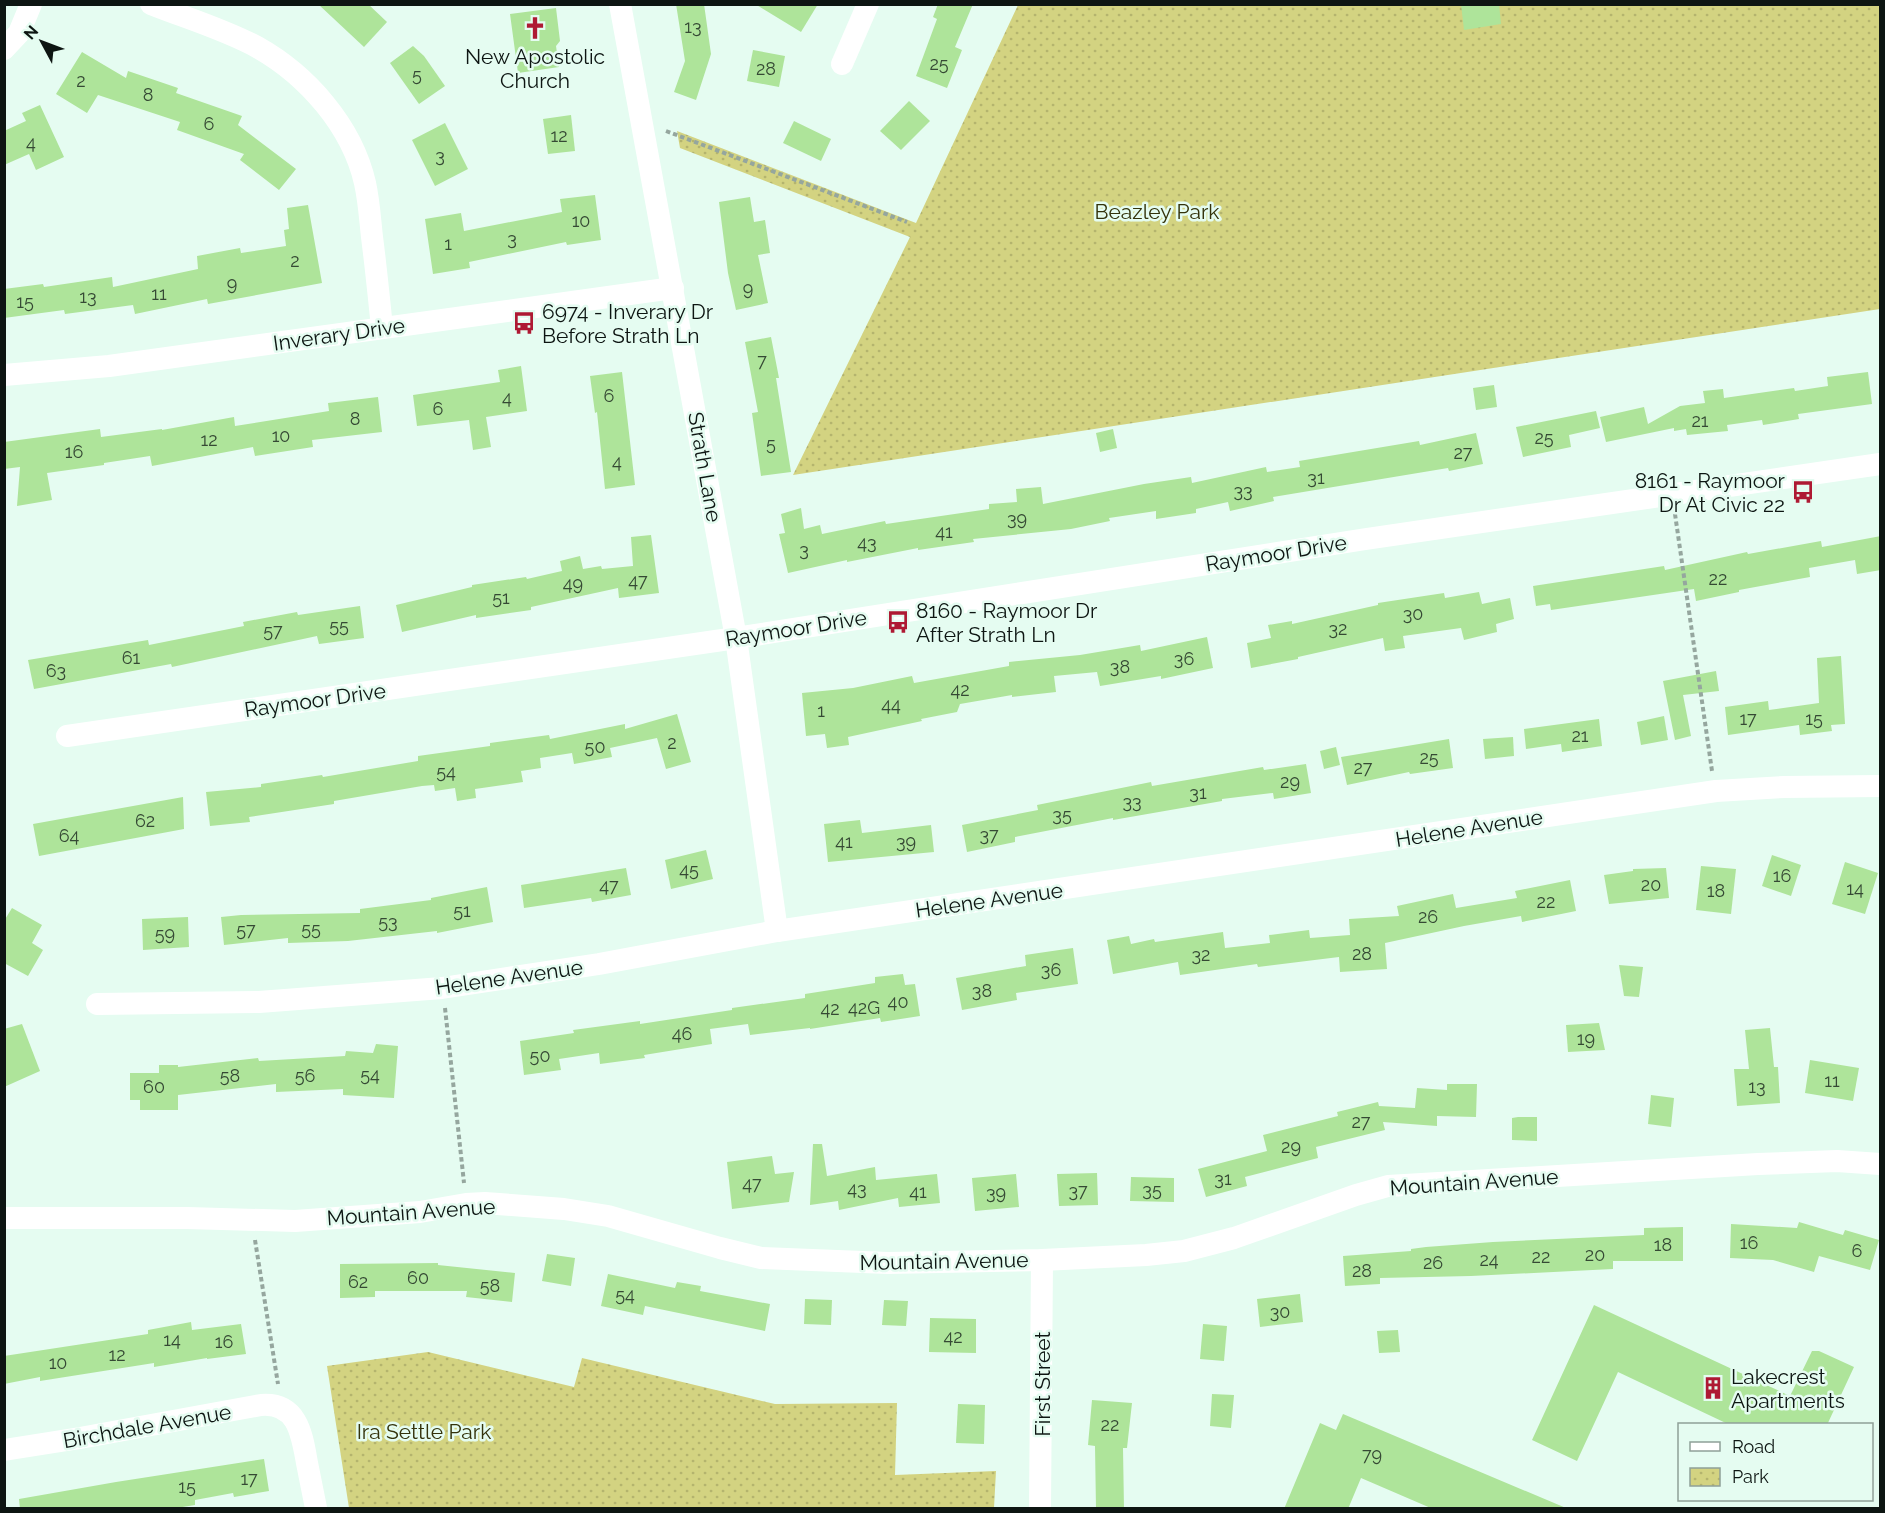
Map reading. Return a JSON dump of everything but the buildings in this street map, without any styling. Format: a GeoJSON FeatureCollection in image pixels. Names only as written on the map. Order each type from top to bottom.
{"type":"FeatureCollection","features":[{"type":"Feature","properties":{"kind":"street"},"geometry":{"type":"LineString","coordinates":[[4,49],[19,33],[31,4]]}},
{"type":"Feature","properties":{"kind":"street"},"geometry":{"type":"LineString","coordinates":[[151,4],[234,36],[256,47],[276,59],[304,82],[328,109],[353,150],[364,180],[382,328]]}},
{"type":"Feature","properties":{"kind":"street","name":"Strath Lane"},"geometry":{"type":"LineString","coordinates":[[620,4],[736,638],[777,931]]}},
{"type":"Feature","properties":{"kind":"street"},"geometry":{"type":"LineString","coordinates":[[842,64],[868,4]]}},
{"type":"Feature","properties":{"kind":"street","name":"Inverary Drive"},"geometry":{"type":"LineString","coordinates":[[4,375],[109,366],[673,288]]}},
{"type":"Feature","properties":{"kind":"street","name":"Raymoor Drive"},"geometry":{"type":"LineString","coordinates":[[67,736],[736,638],[1354,541],[1881,464]]}},
{"type":"Feature","properties":{"kind":"street","name":"Helene Avenue"},"geometry":{"type":"LineString","coordinates":[[97,1004],[259,1002],[442,988],[599,964],[777,931],[1716,791],[1784,787],[1881,786]]}},
{"type":"Feature","properties":{"kind":"street","name":"Mountain Avenue"},"geometry":{"type":"LineString","coordinates":[[4,1218],[295,1221],[420,1212],[485,1203],[564,1209],[608,1216],[761,1258],[888,1263],[1042,1260],[1184,1251],[1234,1238],[1388,1186],[1758,1164],[1837,1161],[1881,1164]]}},
{"type":"Feature","properties":{"kind":"street","name":"First Street"},"geometry":{"type":"LineString","coordinates":[[1040,1509],[1042,1260]]}},
{"type":"Feature","properties":{"kind":"street","name":"Birchdale Avenue"},"geometry":{"type":"LineString","coordinates":[[4,1450],[261,1405],[278,1406],[285,1410]]}},
{"type":"Feature","properties":{"kind":"street"},"geometry":{"type":"LineString","coordinates":[[285,1410],[296,1421],[301,1432],[316,1509]]}},
{"type":"Feature","properties":{"kind":"path"},"geometry":{"type":"LineString","coordinates":[[640,121],[907,222]]}},
{"type":"Feature","properties":{"kind":"path"},"geometry":{"type":"LineString","coordinates":[[1672,495],[1716,791]]}},
{"type":"Feature","properties":{"kind":"path"},"geometry":{"type":"LineString","coordinates":[[442,988],[466,1204]]}},
{"type":"Feature","properties":{"kind":"path"},"geometry":{"type":"LineString","coordinates":[[252,1220],[285,1410]]}},
{"type":"Feature","properties":{"kind":"green space","name":"Beazley Park"},"geometry":{"type":"Polygon","coordinates":[[[1018,5],[1880,5],[1880,309],[793,475],[910,237],[680,148],[677,131],[916,223],[1018,5]]]}},
{"type":"Feature","properties":{"kind":"green space","name":"Ira Settle Park"},"geometry":{"type":"Polygon","coordinates":[[[428,1352],[574,1387],[582,1358],[775,1404],[897,1403],[895,1475],[996,1471],[994,1508],[349,1508],[327,1366],[428,1352]]]}},
{"type":"Feature","properties":{"kind":"place","name":"New Apostolic Church"},"geometry":{"type":"Point","coordinates":[535,28]}},
{"type":"Feature","properties":{"kind":"place","name":"6974 - Inverary Dr Before Strath Ln"},"geometry":{"type":"Point","coordinates":[524,323]}},
{"type":"Feature","properties":{"kind":"place","name":"8161 - Raymoor Dr At Civic 22"},"geometry":{"type":"Point","coordinates":[1803,492]}},
{"type":"Feature","properties":{"kind":"place","name":"8160 - Raymoor Dr After Strath Ln"},"geometry":{"type":"Point","coordinates":[898,622]}},
{"type":"Feature","properties":{"kind":"place","name":"Lakecrest Apartments"},"geometry":{"type":"Point","coordinates":[1713,1388]}}]}
